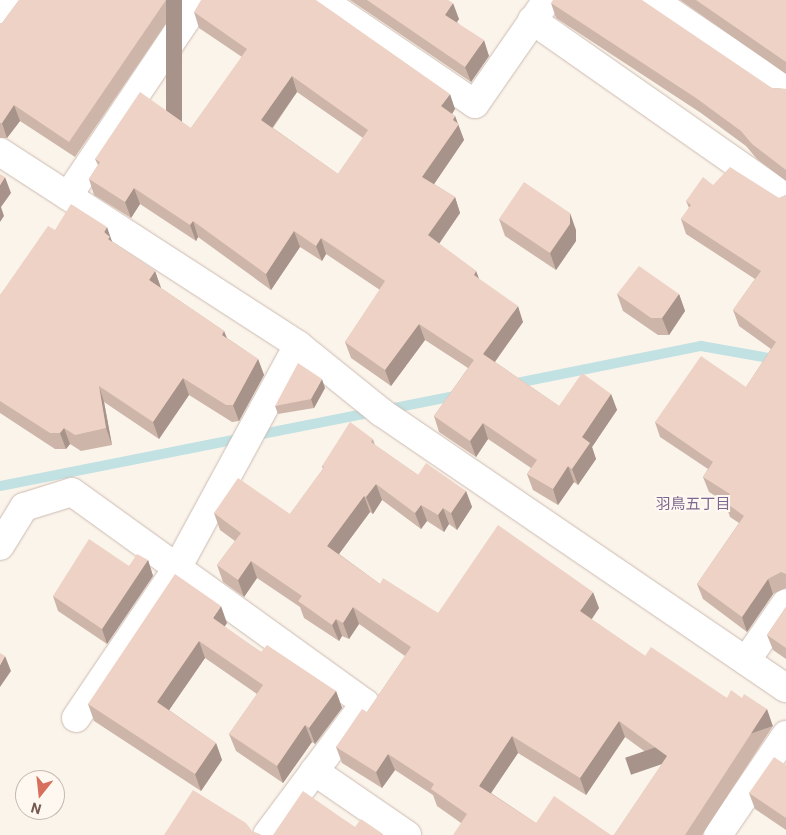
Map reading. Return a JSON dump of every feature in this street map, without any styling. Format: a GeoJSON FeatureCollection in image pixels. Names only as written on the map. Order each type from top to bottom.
{"type":"FeatureCollection","features":[{"type":"Feature","properties":{"kind":"street"},"geometry":{"type":"LineString","coordinates":[[0,26],[17,0]]}},
{"type":"Feature","properties":{"kind":"street"},"geometry":{"type":"LineString","coordinates":[[68,196],[199,0]]}},
{"type":"Feature","properties":{"kind":"street"},"geometry":{"type":"LineString","coordinates":[[322,0],[475,104],[540,10],[786,198]]}},
{"type":"Feature","properties":{"kind":"street"},"geometry":{"type":"LineString","coordinates":[[653,0],[786,90]]}},
{"type":"Feature","properties":{"kind":"street"},"geometry":{"type":"LineString","coordinates":[[0,152],[298,345],[381,412],[786,688]]}},
{"type":"Feature","properties":{"kind":"street"},"geometry":{"type":"LineString","coordinates":[[76,718],[176,570],[298,345]]}},
{"type":"Feature","properties":{"kind":"street"},"geometry":{"type":"LineString","coordinates":[[0,546],[24,507],[72,492],[176,570],[365,702],[267,835]]}},
{"type":"Feature","properties":{"kind":"street"},"geometry":{"type":"LineString","coordinates":[[746,661],[786,603]]}},
{"type":"Feature","properties":{"kind":"street"},"geometry":{"type":"LineString","coordinates":[[718,835],[786,735]]}},
{"type":"Feature","properties":{"kind":"street"},"geometry":{"type":"LineString","coordinates":[[314,771],[407,835]]}},
{"type":"Feature","properties":{"kind":"building"},"geometry":{"type":"Polygon","coordinates":[[[19,0],[166,0],[69,142],[14,105],[2,123],[0,123],[0,23],[2,23],[19,0]]]}},
{"type":"Feature","properties":{"kind":"building"},"geometry":{"type":"Polygon","coordinates":[[[201,0],[316,0],[450,94],[441,106],[455,116],[453,120],[459,124],[422,177],[455,197],[428,235],[476,271],[474,275],[518,306],[483,354],[559,406],[582,373],[611,394],[582,437],[590,443],[572,469],[568,466],[553,489],[527,474],[537,460],[483,423],[470,441],[434,416],[474,360],[419,324],[385,370],[345,342],[385,281],[321,238],[316,246],[294,231],[266,274],[193,221],[190,225],[134,188],[125,202],[89,179],[100,162],[95,159],[140,92],[191,128],[247,49],[194,12],[201,0]],[[292,76],[261,120],[338,174],[368,130],[292,76]]]}},
{"type":"Feature","properties":{"kind":"building"},"geometry":{"type":"Polygon","coordinates":[[[367,0],[448,0],[453,3],[445,15],[484,40],[465,67],[367,0]]]}},
{"type":"Feature","properties":{"kind":"building"},"geometry":{"type":"Polygon","coordinates":[[[553,0],[642,0],[772,88],[786,89],[786,170],[752,144],[741,131],[696,98],[551,3],[553,0]]]}},
{"type":"Feature","properties":{"kind":"building"},"geometry":{"type":"Polygon","coordinates":[[[696,0],[786,0],[786,62],[696,0]]]}},
{"type":"Feature","properties":{"kind":"building"},"geometry":{"type":"Polygon","coordinates":[[[730,167],[779,198],[786,195],[786,574],[781,572],[768,579],[742,617],[697,584],[744,516],[725,502],[730,494],[703,477],[713,462],[655,422],[701,356],[746,387],[776,342],[733,310],[761,271],[681,219],[691,205],[686,201],[703,177],[713,185],[730,167]]]}},
{"type":"Feature","properties":{"kind":"building"},"geometry":{"type":"Polygon","coordinates":[[[0,174],[5,177],[0,185],[0,174]]]}},
{"type":"Feature","properties":{"kind":"building"},"geometry":{"type":"Polygon","coordinates":[[[524,182],[570,213],[570,224],[550,253],[499,219],[524,182]]]}},
{"type":"Feature","properties":{"kind":"building"},"geometry":{"type":"Polygon","coordinates":[[[71,204],[107,227],[104,232],[110,237],[108,239],[155,271],[149,280],[224,331],[222,335],[258,359],[233,405],[226,405],[183,378],[153,422],[99,386],[106,428],[75,435],[64,428],[60,433],[50,433],[0,401],[0,295],[48,226],[55,230],[71,204]]]}},
{"type":"Feature","properties":{"kind":"building"},"geometry":{"type":"Polygon","coordinates":[[[639,266],[679,294],[662,318],[651,318],[617,294],[639,266]]]}},
{"type":"Feature","properties":{"kind":"building"},"geometry":{"type":"Polygon","coordinates":[[[298,363],[322,379],[311,399],[275,406],[298,363]]]}},
{"type":"Feature","properties":{"kind":"building"},"geometry":{"type":"Polygon","coordinates":[[[350,422],[373,439],[371,442],[418,475],[426,463],[466,491],[451,513],[443,508],[438,515],[421,505],[415,513],[376,484],[366,497],[364,496],[327,546],[380,584],[383,578],[438,613],[498,525],[593,592],[580,611],[645,656],[651,647],[727,698],[731,690],[742,698],[744,694],[767,709],[685,835],[614,835],[667,756],[619,721],[580,778],[512,736],[479,786],[536,823],[554,796],[611,835],[453,835],[467,814],[431,789],[434,784],[388,754],[376,772],[336,747],[362,709],[367,712],[411,647],[353,607],[343,623],[336,619],[332,625],[298,601],[302,596],[251,561],[238,580],[217,565],[241,533],[214,513],[238,478],[290,514],[324,467],[322,466],[350,422]]]}},
{"type":"Feature","properties":{"kind":"building"},"geometry":{"type":"Polygon","coordinates":[[[89,539],[129,566],[137,554],[148,560],[102,629],[53,596],[89,539]]]}},
{"type":"Feature","properties":{"kind":"building"},"geometry":{"type":"Polygon","coordinates":[[[175,574],[221,606],[213,618],[261,652],[267,645],[336,691],[309,728],[305,725],[277,766],[229,734],[263,685],[199,641],[157,702],[216,743],[195,774],[88,704],[175,574]]]}},
{"type":"Feature","properties":{"kind":"building"},"geometry":{"type":"Polygon","coordinates":[[[786,607],[786,648],[767,635],[786,607]]]}},
{"type":"Feature","properties":{"kind":"building"},"geometry":{"type":"Polygon","coordinates":[[[0,653],[5,656],[0,665],[0,653]]]}},
{"type":"Feature","properties":{"kind":"building"},"geometry":{"type":"Polygon","coordinates":[[[774,757],[786,765],[786,818],[749,793],[774,757]]]}},
{"type":"Feature","properties":{"kind":"building"},"geometry":{"type":"Polygon","coordinates":[[[193,790],[246,823],[252,831],[262,835],[164,835],[193,790]]]}},
{"type":"Feature","properties":{"kind":"building"},"geometry":{"type":"Polygon","coordinates":[[[303,791],[355,827],[361,819],[383,835],[273,835],[303,791]]]}},
{"type":"Feature","properties":{"kind":"waterway"},"geometry":{"type":"LineString","coordinates":[[512,384],[701,346],[786,361]]}},
{"type":"Feature","properties":{"kind":"waterway"},"geometry":{"type":"LineString","coordinates":[[0,486],[459,395]]}},
{"type":"Feature","properties":{"kind":"district","name":"羽鳥五丁目"},"geometry":{"type":"Point","coordinates":[693,505]}}]}
